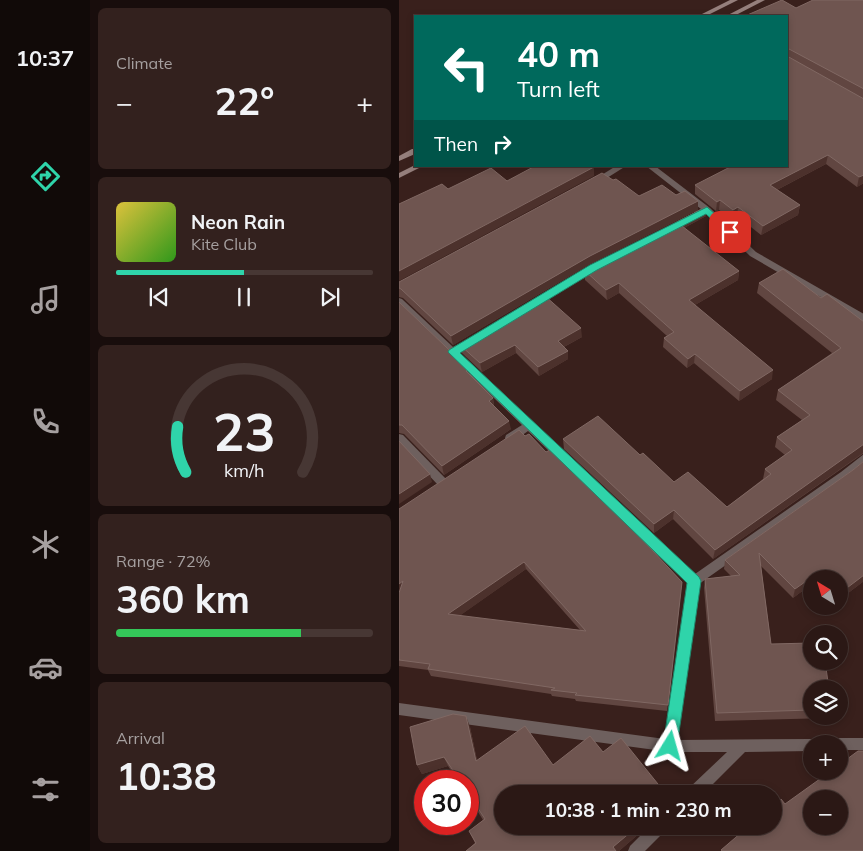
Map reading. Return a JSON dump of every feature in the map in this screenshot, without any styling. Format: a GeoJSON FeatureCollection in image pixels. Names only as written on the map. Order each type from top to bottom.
{"type":"FeatureCollection","features":[{"type":"Feature","properties":{"kind":"main road"},"geometry":{"type":"LineString","coordinates":[[703,15],[735,0]]}},
{"type":"Feature","properties":{"kind":"main road"},"geometry":{"type":"LineString","coordinates":[[731,15],[762,0]]}},
{"type":"Feature","properties":{"kind":"main road"},"geometry":{"type":"LineString","coordinates":[[399,159],[414,152]]}},
{"type":"Feature","properties":{"kind":"main road"},"geometry":{"type":"LineString","coordinates":[[399,176],[417,167]]}},
{"type":"Feature","properties":{"kind":"street"},"geometry":{"type":"LineString","coordinates":[[591,184],[620,167]]}},
{"type":"Feature","properties":{"kind":"street"},"geometry":{"type":"LineString","coordinates":[[650,167],[707,210],[753,254],[863,319]]}},
{"type":"Feature","properties":{"kind":"street"},"geometry":{"type":"LineString","coordinates":[[689,218],[707,210]]}},
{"type":"Feature","properties":{"kind":"street"},"geometry":{"type":"LineString","coordinates":[[527,308],[602,263]]}},
{"type":"Feature","properties":{"kind":"street"},"geometry":{"type":"LineString","coordinates":[[399,301],[694,581]]}},
{"type":"Feature","properties":{"kind":"street"},"geometry":{"type":"LineString","coordinates":[[453,352],[478,338]]}},
{"type":"Feature","properties":{"kind":"street"},"geometry":{"type":"LineString","coordinates":[[497,446],[529,425]]}},
{"type":"Feature","properties":{"kind":"street"},"geometry":{"type":"LineString","coordinates":[[399,438],[443,482]]}},
{"type":"Feature","properties":{"kind":"street"},"geometry":{"type":"LineString","coordinates":[[670,746],[694,581],[845,475],[863,458]]}},
{"type":"Feature","properties":{"kind":"street"},"geometry":{"type":"LineString","coordinates":[[399,709],[670,746],[803,745]]}},
{"type":"Feature","properties":{"kind":"street"},"geometry":{"type":"LineString","coordinates":[[848,744],[863,744]]}},
{"type":"Feature","properties":{"kind":"street"},"geometry":{"type":"LineString","coordinates":[[702,785],[742,746]]}},
{"type":"Feature","properties":{"kind":"street"},"geometry":{"type":"LineString","coordinates":[[635,851],[651,835]]}},
{"type":"Feature","properties":{"kind":"building"},"geometry":{"type":"Polygon","coordinates":[[[782,0],[796,8],[813,0],[864,0],[864,89],[788,50],[788,15],[747,15],[782,0]]]}},
{"type":"Feature","properties":{"kind":"building"},"geometry":{"type":"Polygon","coordinates":[[[788,57],[864,99],[864,175],[859,177],[828,155],[770,185],[800,205],[763,226],[738,207],[733,210],[720,200],[717,202],[695,185],[730,167],[788,167],[788,57]]]}},
{"type":"Feature","properties":{"kind":"building"},"geometry":{"type":"Polygon","coordinates":[[[533,167],[594,167],[399,271],[399,204],[442,184],[448,189],[491,168],[507,181],[533,167]]]}},
{"type":"Feature","properties":{"kind":"building"},"geometry":{"type":"Polygon","coordinates":[[[602,173],[613,180],[616,179],[639,196],[662,185],[676,195],[685,191],[698,201],[590,256],[451,336],[399,288],[399,282],[602,173]]]}},
{"type":"Feature","properties":{"kind":"building"},"geometry":{"type":"Polygon","coordinates":[[[706,207],[677,222],[739,271],[689,300],[773,370],[740,391],[695,354],[688,359],[664,338],[674,332],[619,283],[606,290],[584,270],[706,207]]]}},
{"type":"Feature","properties":{"kind":"building"},"geometry":{"type":"Polygon","coordinates":[[[783,269],[821,298],[827,294],[864,322],[864,444],[715,550],[674,510],[654,524],[563,439],[598,416],[640,455],[643,453],[674,482],[688,472],[727,507],[771,474],[765,469],[792,450],[777,437],[810,415],[778,390],[841,348],[759,283],[783,269]]]}},
{"type":"Feature","properties":{"kind":"building"},"geometry":{"type":"Polygon","coordinates":[[[544,295],[581,328],[558,341],[568,351],[538,367],[515,345],[480,363],[460,345],[544,295]]]}},
{"type":"Feature","properties":{"kind":"building"},"geometry":{"type":"Polygon","coordinates":[[[399,302],[469,369],[466,371],[493,398],[489,401],[509,421],[442,466],[402,425],[399,425],[399,302]]]}},
{"type":"Feature","properties":{"kind":"building"},"geometry":{"type":"Polygon","coordinates":[[[519,430],[525,436],[529,434],[546,452],[552,449],[642,534],[639,536],[682,582],[668,705],[575,695],[577,693],[551,690],[555,688],[428,669],[430,664],[399,660],[399,593],[403,581],[399,584],[399,509],[519,430]],[[524,562],[448,614],[586,631],[524,562]]]}},
{"type":"Feature","properties":{"kind":"building"},"geometry":{"type":"Polygon","coordinates":[[[399,441],[430,474],[399,494],[399,441]]]}},
{"type":"Feature","properties":{"kind":"building"},"geometry":{"type":"Polygon","coordinates":[[[864,461],[864,575],[848,587],[848,570],[803,570],[803,583],[795,589],[759,553],[771,644],[803,643],[803,670],[826,670],[828,680],[803,680],[803,710],[717,713],[705,579],[740,575],[725,560],[864,461]]]}},
{"type":"Feature","properties":{"kind":"building"},"geometry":{"type":"Polygon","coordinates":[[[453,714],[466,716],[476,761],[525,726],[553,765],[590,736],[603,752],[621,738],[659,785],[494,785],[494,835],[627,835],[613,847],[616,851],[466,851],[476,843],[471,835],[479,835],[479,824],[485,819],[479,810],[479,770],[453,770],[444,757],[417,765],[410,727],[453,714]]]}},
{"type":"Feature","properties":{"kind":"building"},"geometry":{"type":"Polygon","coordinates":[[[858,751],[864,751],[864,851],[721,850],[738,835],[782,835],[782,800],[785,804],[803,791],[803,835],[848,835],[848,790],[805,790],[818,780],[848,780],[848,758],[858,751]]]}},
{"type":"Feature","properties":{"kind":"route"},"geometry":{"type":"LineString","coordinates":[[670,746],[694,581],[453,352],[594,268],[707,210],[730,232]]}}]}
